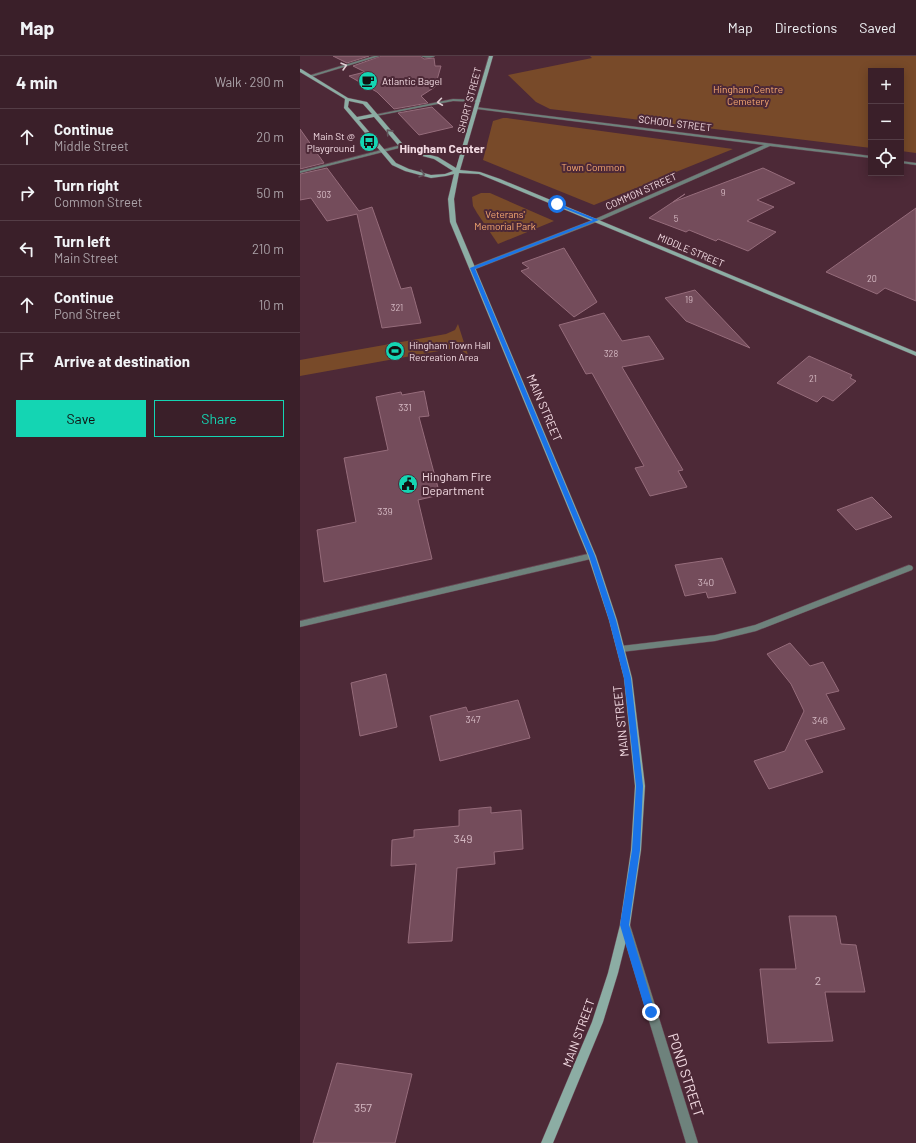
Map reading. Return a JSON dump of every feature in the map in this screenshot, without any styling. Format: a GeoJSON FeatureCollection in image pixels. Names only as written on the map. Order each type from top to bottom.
{"type":"FeatureCollection","features":[{"type":"Feature","properties":{"kind":"main road","name":"SHORT STREET"},"geometry":{"type":"LineString","coordinates":[[457,171],[477,108],[491,56]]}},
{"type":"Feature","properties":{"kind":"main road"},"geometry":{"type":"LineString","coordinates":[[300,70],[347,98],[365,102],[401,146],[412,153],[436,158],[457,171]]}},
{"type":"Feature","properties":{"kind":"main road"},"geometry":{"type":"LineString","coordinates":[[347,98],[346,106],[394,164],[407,170],[431,177],[446,175],[457,171]]}},
{"type":"Feature","properties":{"kind":"main road"},"geometry":{"type":"LineString","coordinates":[[356,119],[376,115]]}},
{"type":"Feature","properties":{"kind":"main road","name":"MIDDLE STREET"},"geometry":{"type":"LineString","coordinates":[[457,171],[480,173],[597,220],[916,354]]}},
{"type":"Feature","properties":{"kind":"main road","name":"MAIN STREET"},"geometry":{"type":"LineString","coordinates":[[457,171],[451,199],[451,213],[456,232],[473,268],[592,556],[621,649],[628,678],[640,786],[636,850],[625,925],[613,973],[597,1022],[547,1143]]}},
{"type":"Feature","properties":{"kind":"street"},"geometry":{"type":"LineString","coordinates":[[310,76],[378,56]]}},
{"type":"Feature","properties":{"kind":"street"},"geometry":{"type":"LineString","coordinates":[[424,56],[433,56]]}},
{"type":"Feature","properties":{"kind":"street"},"geometry":{"type":"LineString","coordinates":[[376,115],[453,100],[479,101]]}},
{"type":"Feature","properties":{"kind":"street","name":"SCHOOL STREET"},"geometry":{"type":"LineString","coordinates":[[477,108],[868,157]]}},
{"type":"Feature","properties":{"kind":"street","name":"COMMON STREET"},"geometry":{"type":"LineString","coordinates":[[473,268],[597,220],[770,144]]}},
{"type":"Feature","properties":{"kind":"street"},"geometry":{"type":"LineString","coordinates":[[300,172],[401,146]]}},
{"type":"Feature","properties":{"kind":"street"},"geometry":{"type":"LineString","coordinates":[[904,162],[916,164]]}},
{"type":"Feature","properties":{"kind":"street"},"geometry":{"type":"LineString","coordinates":[[300,624],[592,556]]}},
{"type":"Feature","properties":{"kind":"street"},"geometry":{"type":"LineString","coordinates":[[621,649],[715,638],[756,628],[909,568]]}},
{"type":"Feature","properties":{"kind":"street","name":"POND STREET"},"geometry":{"type":"LineString","coordinates":[[625,925],[692,1143]]}},
{"type":"Feature","properties":{"kind":"green space","name":"Hingham Centre Cemetery"},"geometry":{"type":"Polygon","coordinates":[[[590,56],[916,56],[916,153],[904,151],[904,68],[868,68],[868,148],[550,109],[536,102],[508,75],[592,58],[590,56]]]}},
{"type":"Feature","properties":{"kind":"green space","name":"Town Common"},"geometry":{"type":"Polygon","coordinates":[[[503,118],[733,149],[594,205],[483,160],[493,121],[503,118]]]}},
{"type":"Feature","properties":{"kind":"green space","name":"Veterans' Memorial Park"},"geometry":{"type":"Polygon","coordinates":[[[481,193],[490,193],[554,221],[498,244],[473,206],[472,197],[481,193]]]}},
{"type":"Feature","properties":{"kind":"green space","name":"Hingham Town Hall Recreation Area"},"geometry":{"type":"Polygon","coordinates":[[[458,324],[468,355],[461,350],[450,349],[300,376],[300,360],[446,334],[455,330],[458,324]]]}},
{"type":"Feature","properties":{"kind":"building"},"geometry":{"type":"Polygon","coordinates":[[[333,56],[369,56],[347,63],[333,56]]]}},
{"type":"Feature","properties":{"kind":"building"},"geometry":{"type":"Polygon","coordinates":[[[381,56],[420,56],[424,59],[434,58],[435,66],[441,66],[435,87],[421,96],[428,103],[394,109],[377,92],[349,76],[365,72],[353,66],[381,56]]]}},
{"type":"Feature","properties":{"kind":"building"},"geometry":{"type":"Polygon","coordinates":[[[432,107],[453,127],[419,135],[398,113],[432,107]]]}},
{"type":"Feature","properties":{"kind":"building"},"geometry":{"type":"Polygon","coordinates":[[[300,129],[324,163],[300,169],[300,129]]]}},
{"type":"Feature","properties":{"kind":"building"},"geometry":{"type":"Polygon","coordinates":[[[327,168],[359,211],[372,207],[401,289],[411,287],[421,323],[382,328],[357,214],[327,221],[311,198],[300,200],[300,174],[327,168]]]}},
{"type":"Feature","properties":{"kind":"building"},"geometry":{"type":"Polygon","coordinates":[[[763,168],[795,183],[757,200],[774,207],[747,221],[776,232],[748,251],[718,239],[716,241],[689,230],[686,232],[649,218],[673,202],[763,168]]]}},
{"type":"Feature","properties":{"kind":"building"},"geometry":{"type":"Polygon","coordinates":[[[916,208],[916,301],[885,288],[877,294],[826,272],[916,208]]]}},
{"type":"Feature","properties":{"kind":"building"},"geometry":{"type":"Polygon","coordinates":[[[564,248],[597,302],[574,317],[521,271],[529,268],[522,263],[564,248]]]}},
{"type":"Feature","properties":{"kind":"building"},"geometry":{"type":"Polygon","coordinates":[[[695,290],[750,348],[686,321],[665,298],[695,290]]]}},
{"type":"Feature","properties":{"kind":"building"},"geometry":{"type":"Polygon","coordinates":[[[604,313],[622,341],[649,336],[664,359],[622,367],[683,470],[678,471],[687,487],[650,496],[635,468],[644,466],[592,373],[586,374],[559,325],[604,313]]]}},
{"type":"Feature","properties":{"kind":"building"},"geometry":{"type":"Polygon","coordinates":[[[809,356],[852,375],[850,378],[856,381],[833,401],[823,396],[817,402],[777,383],[809,356]]]}},
{"type":"Feature","properties":{"kind":"building"},"geometry":{"type":"Polygon","coordinates":[[[424,391],[429,416],[419,417],[440,495],[418,500],[432,559],[324,582],[317,530],[356,522],[344,458],[388,450],[376,397],[401,392],[402,395],[424,391]]]}},
{"type":"Feature","properties":{"kind":"building"},"geometry":{"type":"Polygon","coordinates":[[[872,497],[892,517],[856,530],[837,510],[872,497]]]}},
{"type":"Feature","properties":{"kind":"building"},"geometry":{"type":"Polygon","coordinates":[[[722,558],[736,593],[708,598],[706,592],[685,596],[675,565],[722,558]]]}},
{"type":"Feature","properties":{"kind":"building"},"geometry":{"type":"Polygon","coordinates":[[[790,643],[810,666],[823,662],[839,691],[826,694],[845,729],[805,740],[823,772],[769,789],[754,761],[785,751],[804,711],[791,684],[767,654],[790,643]]]}},
{"type":"Feature","properties":{"kind":"building"},"geometry":{"type":"Polygon","coordinates":[[[386,674],[397,727],[360,736],[351,683],[386,674]]]}},
{"type":"Feature","properties":{"kind":"building"},"geometry":{"type":"Polygon","coordinates":[[[518,700],[530,738],[440,761],[430,716],[466,707],[468,712],[518,700]]]}},
{"type":"Feature","properties":{"kind":"building"},"geometry":{"type":"Polygon","coordinates":[[[491,807],[491,813],[521,810],[523,849],[494,852],[495,864],[457,868],[452,941],[408,943],[416,864],[391,866],[392,840],[414,837],[414,830],[459,826],[459,810],[491,807]]]}},
{"type":"Feature","properties":{"kind":"building"},"geometry":{"type":"Polygon","coordinates":[[[789,916],[836,916],[841,944],[856,945],[865,992],[825,992],[833,1041],[768,1043],[760,969],[796,969],[789,916]]]}},
{"type":"Feature","properties":{"kind":"building"},"geometry":{"type":"Polygon","coordinates":[[[337,1063],[412,1074],[395,1143],[313,1143],[337,1063]]]}},
{"type":"Feature","properties":{"kind":"place","name":"Atlantic Bagel"},"geometry":{"type":"Point","coordinates":[368,81]}},
{"type":"Feature","properties":{"kind":"place","name":"Main St @ Playground"},"geometry":{"type":"Point","coordinates":[369,142]}},
{"type":"Feature","properties":{"kind":"place","name":"Hingham Town Hall Recreation Area"},"geometry":{"type":"Point","coordinates":[395,351]}},
{"type":"Feature","properties":{"kind":"place","name":"Hingham Fire Department"},"geometry":{"type":"Point","coordinates":[408,484]}},
{"type":"Feature","properties":{"kind":"district","name":"Hingham Center"},"geometry":{"type":"Point","coordinates":[442,149]}},
{"type":"Feature","properties":{"kind":"route"},"geometry":{"type":"LineString","coordinates":[[557,204],[597,220],[473,268],[592,556],[613,620],[628,678],[640,786],[636,850],[625,925],[651,1012]]}}]}
